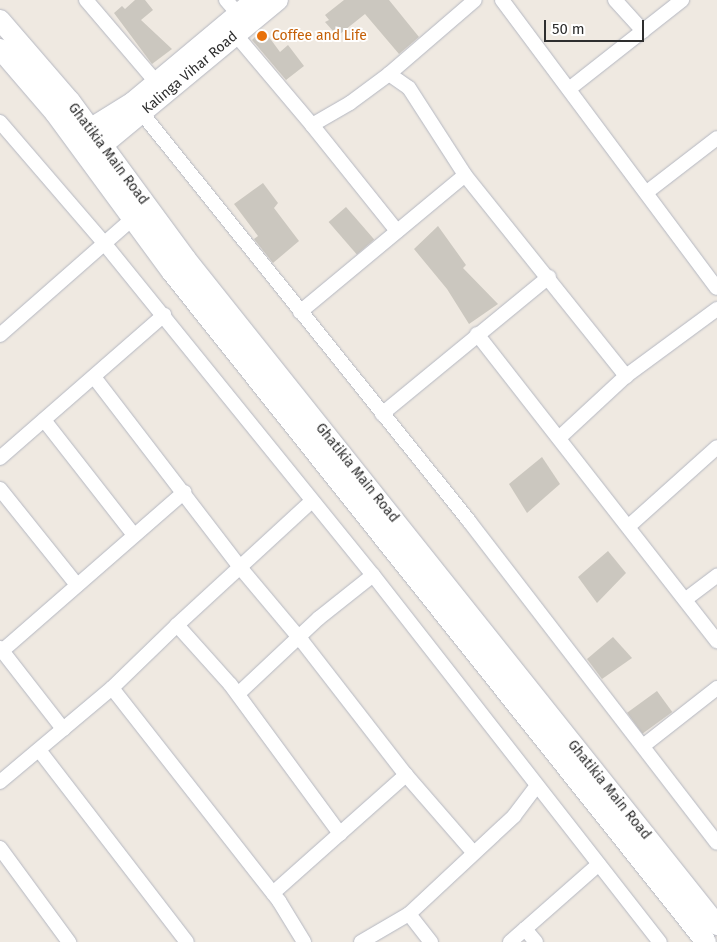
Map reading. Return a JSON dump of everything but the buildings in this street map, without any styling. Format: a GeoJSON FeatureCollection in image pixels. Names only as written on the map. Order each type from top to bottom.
{"type":"FeatureCollection","features":[{"type":"Feature","properties":{"kind":"street"},"geometry":{"type":"LineString","coordinates":[[86,0],[156,82]]}},
{"type":"Feature","properties":{"kind":"street","name":"Kalinga Vihar Road"},"geometry":{"type":"LineString","coordinates":[[95,151],[137,108],[156,82],[232,7],[255,0]]}},
{"type":"Feature","properties":{"kind":"street","name":"Kalinga Vihar Road"},"geometry":{"type":"LineString","coordinates":[[82,134],[137,108],[236,35],[278,0]]}},
{"type":"Feature","properties":{"kind":"street"},"geometry":{"type":"LineString","coordinates":[[312,125],[350,103],[389,74],[475,0]]}},
{"type":"Feature","properties":{"kind":"street"},"geometry":{"type":"LineString","coordinates":[[502,0],[717,288]]}},
{"type":"Feature","properties":{"kind":"street"},"geometry":{"type":"LineString","coordinates":[[616,0],[643,31]]}},
{"type":"Feature","properties":{"kind":"street"},"geometry":{"type":"LineString","coordinates":[[569,89],[682,0]]}},
{"type":"Feature","properties":{"kind":"street","name":"Ghatikia Main Road"},"geometry":{"type":"LineString","coordinates":[[0,20],[140,213],[706,942]]}},
{"type":"Feature","properties":{"kind":"street"},"geometry":{"type":"LineString","coordinates":[[236,35],[312,125],[397,231]]}},
{"type":"Feature","properties":{"kind":"street","name":"Ghatikia Main Road"},"geometry":{"type":"LineString","coordinates":[[0,49],[82,134]]}},
{"type":"Feature","properties":{"kind":"street"},"geometry":{"type":"LineString","coordinates":[[389,74],[409,88],[465,175],[549,277],[626,376]]}},
{"type":"Feature","properties":{"kind":"street"},"geometry":{"type":"LineString","coordinates":[[137,108],[382,414],[717,843]]}},
{"type":"Feature","properties":{"kind":"street"},"geometry":{"type":"LineString","coordinates":[[0,122],[164,315],[372,575],[660,942]]}},
{"type":"Feature","properties":{"kind":"street"},"geometry":{"type":"LineString","coordinates":[[647,192],[717,138]]}},
{"type":"Feature","properties":{"kind":"street"},"geometry":{"type":"LineString","coordinates":[[300,312],[465,175]]}},
{"type":"Feature","properties":{"kind":"street"},"geometry":{"type":"LineString","coordinates":[[0,335],[140,213]]}},
{"type":"Feature","properties":{"kind":"street","name":"Ghatikia Main Road"},"geometry":{"type":"LineString","coordinates":[[140,213],[717,925]]}},
{"type":"Feature","properties":{"kind":"street"},"geometry":{"type":"LineString","coordinates":[[382,414],[549,277]]}},
{"type":"Feature","properties":{"kind":"street"},"geometry":{"type":"LineString","coordinates":[[559,438],[626,376],[717,309]]}},
{"type":"Feature","properties":{"kind":"street"},"geometry":{"type":"LineString","coordinates":[[0,458],[164,315]]}},
{"type":"Feature","properties":{"kind":"street"},"geometry":{"type":"LineString","coordinates":[[478,334],[717,641]]}},
{"type":"Feature","properties":{"kind":"street"},"geometry":{"type":"LineString","coordinates":[[94,377],[239,566],[300,638],[406,775],[474,852]]}},
{"type":"Feature","properties":{"kind":"street"},"geometry":{"type":"LineString","coordinates":[[44,420],[134,535]]}},
{"type":"Feature","properties":{"kind":"street"},"geometry":{"type":"LineString","coordinates":[[629,526],[717,447]]}},
{"type":"Feature","properties":{"kind":"street"},"geometry":{"type":"LineString","coordinates":[[0,489],[77,585]]}},
{"type":"Feature","properties":{"kind":"street"},"geometry":{"type":"LineString","coordinates":[[63,729],[1,650],[184,492]]}},
{"type":"Feature","properties":{"kind":"street"},"geometry":{"type":"LineString","coordinates":[[0,782],[112,688],[239,566],[312,501]]}},
{"type":"Feature","properties":{"kind":"street"},"geometry":{"type":"LineString","coordinates":[[238,694],[372,575]]}},
{"type":"Feature","properties":{"kind":"street"},"geometry":{"type":"LineString","coordinates":[[686,599],[717,576]]}},
{"type":"Feature","properties":{"kind":"street"},"geometry":{"type":"LineString","coordinates":[[177,626],[238,694],[340,834]]}},
{"type":"Feature","properties":{"kind":"street"},"geometry":{"type":"LineString","coordinates":[[112,688],[273,894],[304,942]]}},
{"type":"Feature","properties":{"kind":"street"},"geometry":{"type":"LineString","coordinates":[[643,746],[717,688]]}},
{"type":"Feature","properties":{"kind":"street"},"geometry":{"type":"LineString","coordinates":[[39,750],[186,942]]}},
{"type":"Feature","properties":{"kind":"street"},"geometry":{"type":"LineString","coordinates":[[273,894],[406,775]]}},
{"type":"Feature","properties":{"kind":"street"},"geometry":{"type":"LineString","coordinates":[[361,942],[409,914],[514,816],[537,786]]}},
{"type":"Feature","properties":{"kind":"street"},"geometry":{"type":"LineString","coordinates":[[0,848],[69,942]]}},
{"type":"Feature","properties":{"kind":"street"},"geometry":{"type":"LineString","coordinates":[[510,942],[599,864]]}},
{"type":"Feature","properties":{"kind":"street"},"geometry":{"type":"LineString","coordinates":[[409,914],[431,942]]}},
{"type":"Feature","properties":{"kind":"street"},"geometry":{"type":"LineString","coordinates":[[525,929],[536,942]]}},
{"type":"Feature","properties":{"kind":"place","name":"Coffee and Life"},"geometry":{"type":"Point","coordinates":[262,36]}}]}
